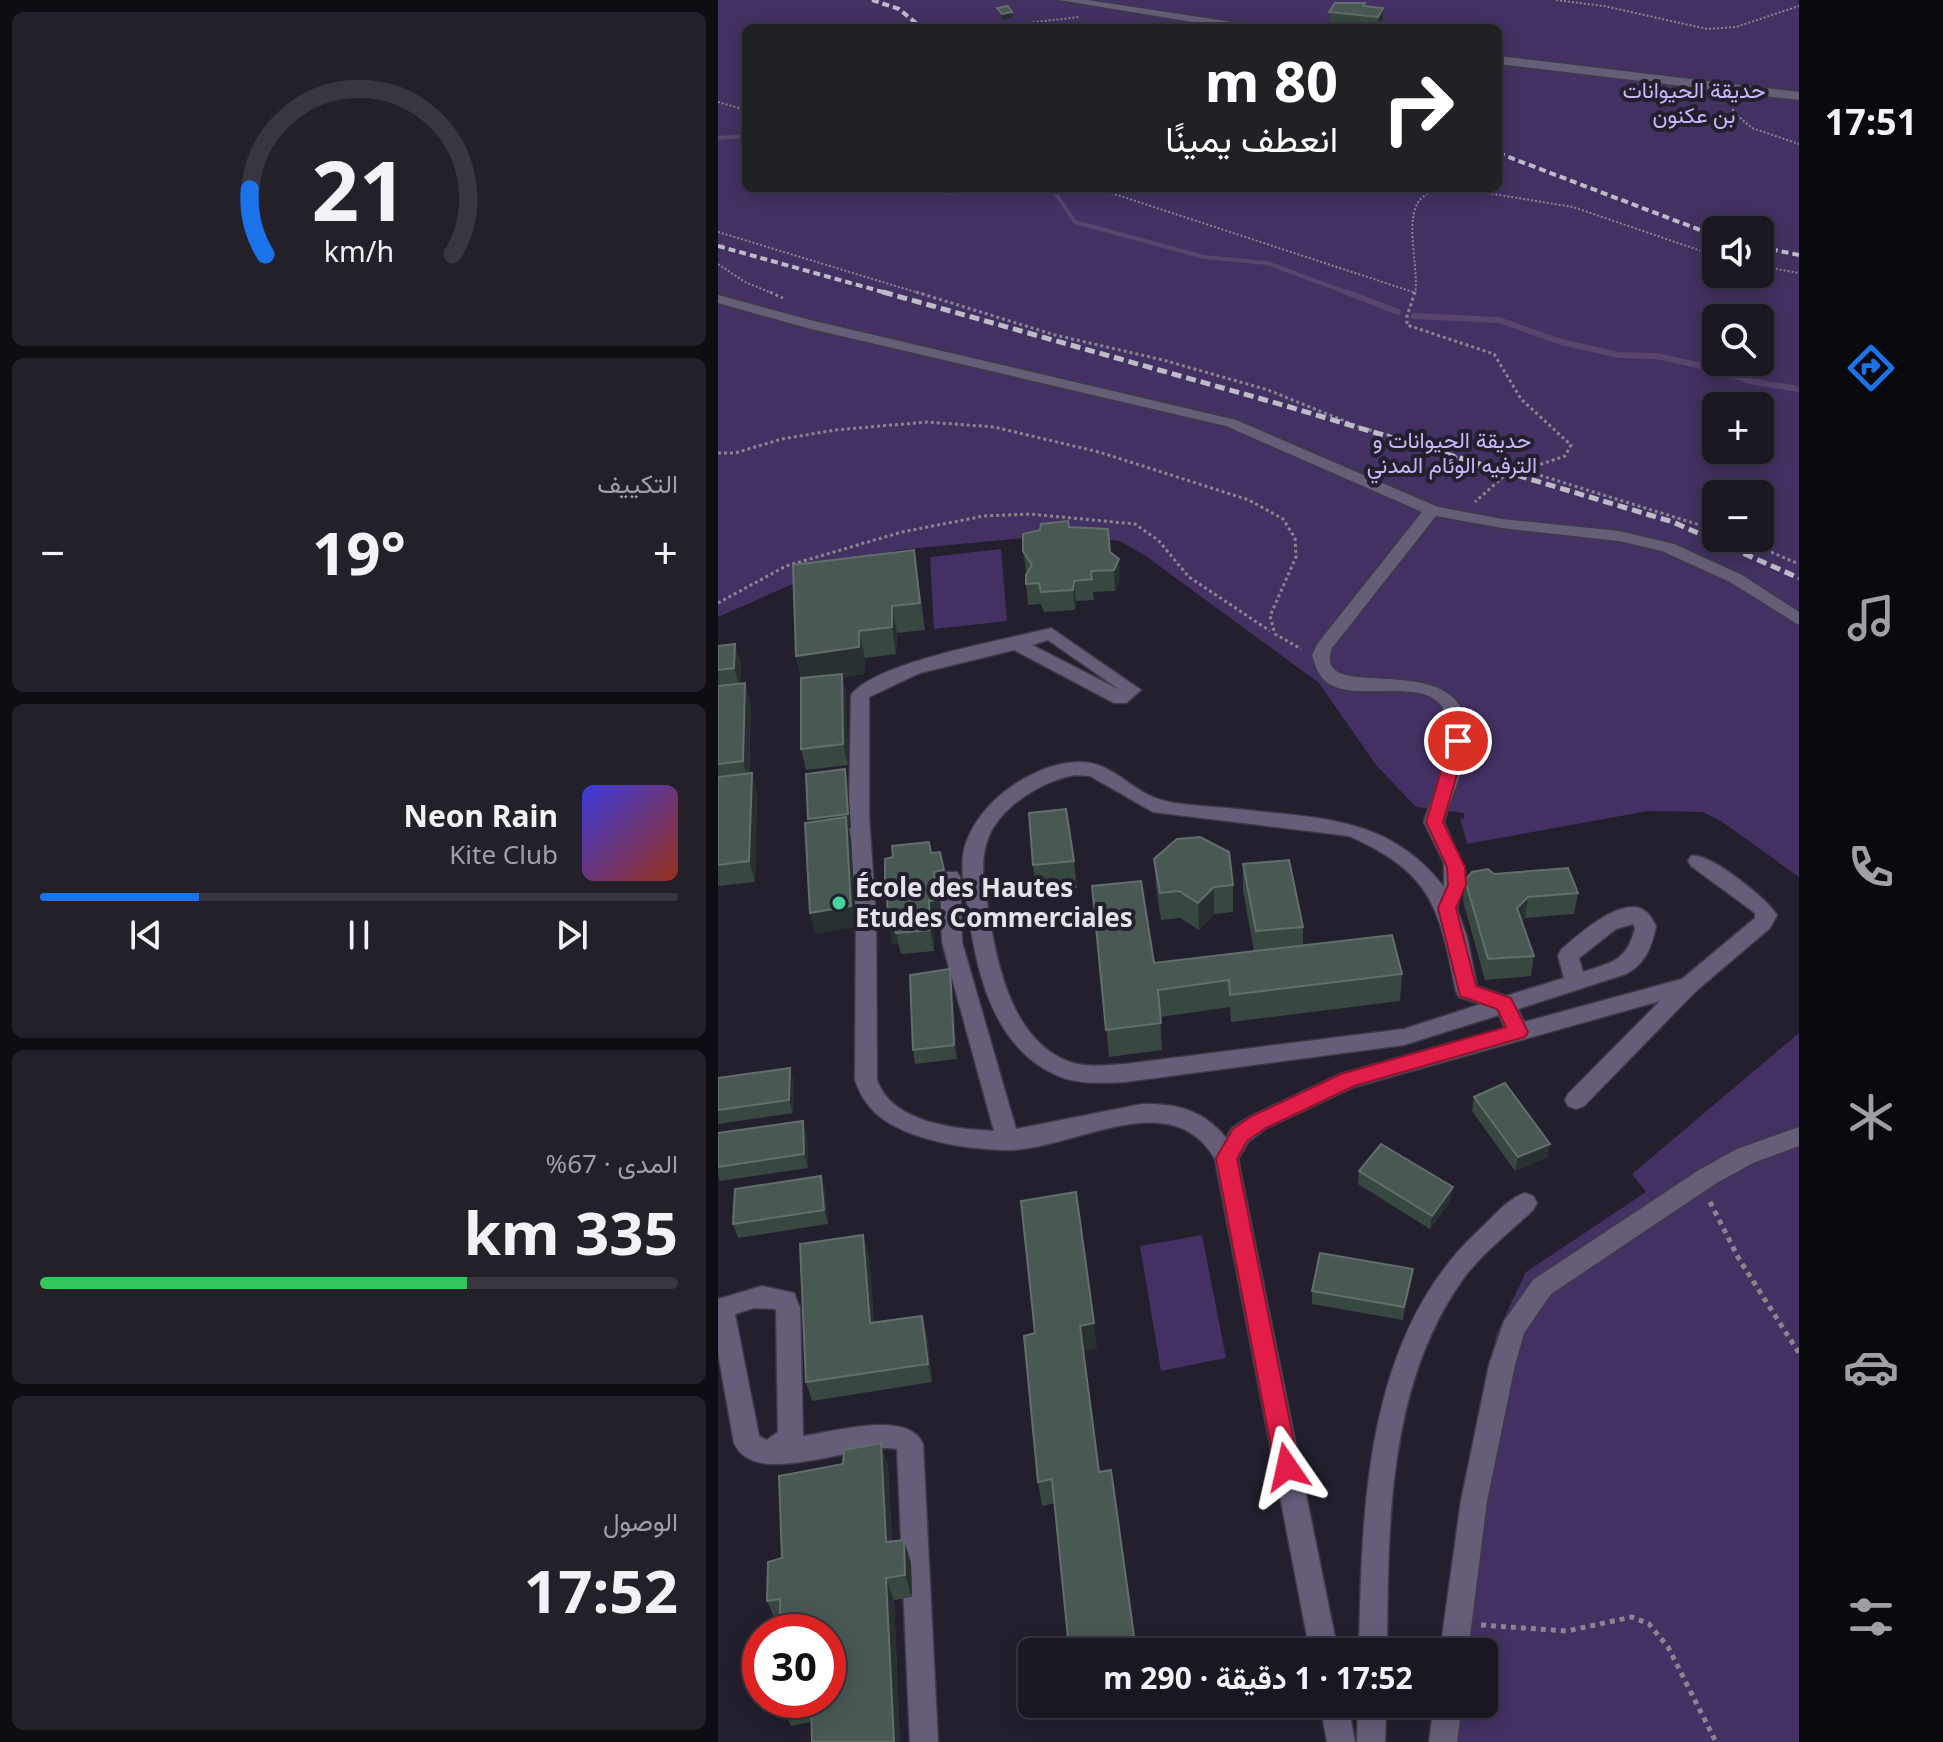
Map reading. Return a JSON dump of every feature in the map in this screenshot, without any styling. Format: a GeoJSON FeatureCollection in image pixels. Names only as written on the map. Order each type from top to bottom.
{"type":"FeatureCollection","features":[{"type":"Feature","properties":{"kind":"street"},"geometry":{"type":"LineString","coordinates":[[1065,0],[1225,24]]}},
{"type":"Feature","properties":{"kind":"street"},"geometry":{"type":"LineString","coordinates":[[1502,60],[1799,96]]}},
{"type":"Feature","properties":{"kind":"street"},"geometry":{"type":"LineString","coordinates":[[718,299],[776,316],[1231,423],[1270,437],[1432,510],[1464,517],[1620,536],[1671,549],[1733,574],[1799,620]]}},
{"type":"Feature","properties":{"kind":"street"},"geometry":{"type":"LineString","coordinates":[[1432,510],[1324,647],[1321,655],[1328,673],[1342,683],[1363,687],[1414,683],[1438,692],[1455,712],[1458,741],[1434,822],[1456,867],[1457,885],[1447,908]]}},
{"type":"Feature","properties":{"kind":"street"},"geometry":{"type":"LineString","coordinates":[[1016,644],[1120,699],[1132,690],[1051,634],[914,670],[874,684],[860,695],[859,816],[866,917],[866,1080],[871,1097],[885,1112],[917,1127],[972,1141],[1008,1141],[1142,1113],[1163,1112],[1202,1124],[1214,1136],[1226,1158],[1321,1638]]}},
{"type":"Feature","properties":{"kind":"street"},"geometry":{"type":"LineString","coordinates":[[1518,1032],[1505,1004],[1467,991],[1447,908],[1413,867],[1379,841],[1366,836],[1324,825],[1153,805],[1092,770],[1075,768],[1057,772],[1018,791],[996,809],[983,828],[974,850],[972,878],[988,972],[1005,1009],[1030,1044],[1058,1067],[1082,1074],[1125,1073],[1404,1037],[1505,1004],[1575,981]]}},
{"type":"Feature","properties":{"kind":"street"},"geometry":{"type":"LineString","coordinates":[[1576,1100],[1689,985],[1763,923],[1767,915],[1762,908],[1698,861]]}},
{"type":"Feature","properties":{"kind":"street"},"geometry":{"type":"LineString","coordinates":[[950,877],[952,942],[970,1015],[1008,1141]]}},
{"type":"Feature","properties":{"kind":"street"},"geometry":{"type":"LineString","coordinates":[[1226,1158],[1240,1135],[1257,1123],[1348,1080],[1689,985]]}},
{"type":"Feature","properties":{"kind":"street"},"geometry":{"type":"LineString","coordinates":[[1456,1638],[1474,1501],[1493,1403],[1513,1329],[1523,1310],[1542,1287],[1701,1182],[1745,1156],[1799,1136]]}},
{"type":"Feature","properties":{"kind":"street"},"geometry":{"type":"LineString","coordinates":[[1373,1638],[1378,1493],[1405,1371],[1434,1304],[1454,1272],[1478,1245],[1525,1203]]}},
{"type":"Feature","properties":{"kind":"street"},"geometry":{"type":"LineString","coordinates":[[769,1453],[785,1444],[791,1434],[788,1308],[785,1301],[773,1295],[733,1302],[725,1307],[723,1313],[747,1443],[769,1453],[892,1436],[902,1437],[910,1444],[924,1742]]}},
{"type":"Feature","properties":{"kind":"street"},"geometry":{"type":"LineString","coordinates":[[1337,1718],[1341,1742]]}},
{"type":"Feature","properties":{"kind":"street"},"geometry":{"type":"LineString","coordinates":[[1371,1742],[1372,1718]]}},
{"type":"Feature","properties":{"kind":"street"},"geometry":{"type":"LineString","coordinates":[[1443,1742],[1446,1718]]}},
{"type":"Feature","properties":{"kind":"path"},"geometry":{"type":"LineString","coordinates":[[1556,0],[1604,6],[1707,29],[1736,27],[1799,6]]}},
{"type":"Feature","properties":{"kind":"path"},"geometry":{"type":"LineString","coordinates":[[1021,24],[1085,17]]}},
{"type":"Feature","properties":{"kind":"path"},"geometry":{"type":"LineString","coordinates":[[1734,97],[1733,112],[1752,128],[1799,144]]}},
{"type":"Feature","properties":{"kind":"path"},"geometry":{"type":"LineString","coordinates":[[718,102],[742,109]]}},
{"type":"Feature","properties":{"kind":"path"},"geometry":{"type":"LineString","coordinates":[[1108,192],[1416,293]]}},
{"type":"Feature","properties":{"kind":"path"},"geometry":{"type":"LineString","coordinates":[[1432,192],[1421,197],[1411,222],[1416,293],[1406,317],[1407,325],[1494,354],[1521,399],[1571,445],[1565,456],[1501,479],[1464,517]]}},
{"type":"Feature","properties":{"kind":"path"},"geometry":{"type":"LineString","coordinates":[[1481,192],[1573,207],[1702,251]]}},
{"type":"Feature","properties":{"kind":"path"},"geometry":{"type":"LineString","coordinates":[[718,232],[1055,335],[1163,360],[1268,390],[1362,428],[1438,448],[1501,479]]}},
{"type":"Feature","properties":{"kind":"path"},"geometry":{"type":"LineString","coordinates":[[718,264],[745,282],[783,298],[785,305],[776,316]]}},
{"type":"Feature","properties":{"kind":"path"},"geometry":{"type":"LineString","coordinates":[[1774,269],[1799,273]]}},
{"type":"Feature","properties":{"kind":"path"},"geometry":{"type":"LineString","coordinates":[[718,453],[736,453],[785,439],[928,422],[982,426],[1029,435],[1136,463],[1265,508],[1287,524],[1298,553],[1270,616],[1272,632]]}},
{"type":"Feature","properties":{"kind":"path"},"geometry":{"type":"LineString","coordinates":[[1520,470],[1702,526]]}},
{"type":"Feature","properties":{"kind":"path"},"geometry":{"type":"LineString","coordinates":[[718,603],[786,566],[902,532],[984,516],[1030,514],[1114,520],[1135,524],[1158,540],[1189,577],[1285,643],[1321,655]]}},
{"type":"Feature","properties":{"kind":"path"},"geometry":{"type":"LineString","coordinates":[[1771,552],[1799,564]]}},
{"type":"Feature","properties":{"kind":"path"},"geometry":{"type":"LineString","coordinates":[[1701,1182],[1728,1240],[1799,1353]]}},
{"type":"Feature","properties":{"kind":"path"},"geometry":{"type":"LineString","coordinates":[[1459,1620],[1552,1631],[1590,1627],[1615,1617],[1636,1617],[1648,1622],[1684,1675],[1716,1742]]}},
{"type":"Feature","properties":{"kind":"green space","name":"حديقة الحيوانات و الترفيه الوئام المدني"},"geometry":{"type":"Polygon","coordinates":[[[718,0],[1799,0],[1799,877],[1721,821],[1703,812],[1648,811],[1467,844],[1460,818],[1464,819],[1464,813],[1416,807],[1376,765],[1319,683],[1147,557],[1120,541],[1066,534],[898,550],[826,566],[802,580],[718,617],[718,0]]]}},
{"type":"Feature","properties":{"kind":"green space"},"geometry":{"type":"Polygon","coordinates":[[[1001,549],[1007,621],[934,629],[930,557],[1001,549]]]}},
{"type":"Feature","properties":{"kind":"green space"},"geometry":{"type":"Polygon","coordinates":[[[1799,1033],[1799,1742],[1429,1742],[1433,1718],[1498,1718],[1498,1638],[1444,1638],[1464,1495],[1497,1333],[1526,1272],[1646,1192],[1632,1174],[1799,1033]]]}},
{"type":"Feature","properties":{"kind":"green space"},"geometry":{"type":"Polygon","coordinates":[[[1202,1235],[1226,1358],[1161,1371],[1140,1246],[1202,1235]]]}},
{"type":"Feature","properties":{"kind":"building"},"geometry":{"type":"Polygon","coordinates":[[[1335,3],[1365,3],[1363,6],[1383,8],[1378,17],[1329,12],[1335,3]]]}},
{"type":"Feature","properties":{"kind":"building"},"geometry":{"type":"Polygon","coordinates":[[[1008,6],[1012,12],[1002,14],[997,8],[1008,6]]]}},
{"type":"Feature","properties":{"kind":"building"},"geometry":{"type":"Polygon","coordinates":[[[1068,521],[1069,527],[1108,529],[1110,552],[1119,559],[1114,570],[1091,571],[1092,579],[1074,581],[1073,590],[1041,592],[1039,583],[1026,584],[1026,575],[1032,565],[1023,551],[1023,534],[1040,530],[1041,524],[1068,521]]]}},
{"type":"Feature","properties":{"kind":"building"},"geometry":{"type":"Polygon","coordinates":[[[914,550],[920,603],[892,606],[892,627],[859,631],[859,647],[796,656],[793,565],[914,550]]]}},
{"type":"Feature","properties":{"kind":"building"},"geometry":{"type":"Polygon","coordinates":[[[735,644],[734,668],[718,670],[718,646],[735,644]]]}},
{"type":"Feature","properties":{"kind":"building"},"geometry":{"type":"Polygon","coordinates":[[[842,674],[843,744],[801,749],[801,678],[842,674]]]}},
{"type":"Feature","properties":{"kind":"building"},"geometry":{"type":"Polygon","coordinates":[[[745,683],[743,761],[718,764],[718,686],[745,683]]]}},
{"type":"Feature","properties":{"kind":"building"},"geometry":{"type":"Polygon","coordinates":[[[845,769],[848,814],[808,819],[806,774],[845,769]]]}},
{"type":"Feature","properties":{"kind":"building"},"geometry":{"type":"Polygon","coordinates":[[[752,773],[749,861],[718,865],[718,777],[752,773]]]}},
{"type":"Feature","properties":{"kind":"building"},"geometry":{"type":"Polygon","coordinates":[[[1066,809],[1074,861],[1033,865],[1029,813],[1066,809]]]}},
{"type":"Feature","properties":{"kind":"building"},"geometry":{"type":"Polygon","coordinates":[[[846,817],[851,906],[810,913],[805,823],[846,817]]]}},
{"type":"Feature","properties":{"kind":"building"},"geometry":{"type":"Polygon","coordinates":[[[1200,837],[1229,852],[1233,885],[1214,887],[1198,903],[1179,891],[1160,893],[1154,859],[1177,839],[1200,837]]]}},
{"type":"Feature","properties":{"kind":"building"},"geometry":{"type":"Polygon","coordinates":[[[929,842],[931,853],[940,852],[944,870],[934,872],[937,900],[929,901],[930,930],[896,933],[895,922],[888,923],[887,897],[896,896],[893,880],[885,880],[885,859],[893,857],[892,846],[929,842]]]}},
{"type":"Feature","properties":{"kind":"building"},"geometry":{"type":"Polygon","coordinates":[[[1289,860],[1303,927],[1256,931],[1243,864],[1289,860]]]}},
{"type":"Feature","properties":{"kind":"building"},"geometry":{"type":"Polygon","coordinates":[[[1568,868],[1578,893],[1528,897],[1517,908],[1534,956],[1488,959],[1465,880],[1472,872],[1488,869],[1494,874],[1568,868]]]}},
{"type":"Feature","properties":{"kind":"building"},"geometry":{"type":"Polygon","coordinates":[[[1141,881],[1154,963],[1392,935],[1402,974],[1230,995],[1229,980],[1158,990],[1161,1023],[1106,1030],[1092,886],[1141,881]]]}},
{"type":"Feature","properties":{"kind":"building"},"geometry":{"type":"Polygon","coordinates":[[[950,969],[954,1045],[913,1050],[910,975],[950,969]]]}},
{"type":"Feature","properties":{"kind":"building"},"geometry":{"type":"Polygon","coordinates":[[[790,1068],[789,1100],[718,1110],[718,1078],[790,1068]]]}},
{"type":"Feature","properties":{"kind":"building"},"geometry":{"type":"Polygon","coordinates":[[[1505,1083],[1550,1144],[1518,1157],[1474,1097],[1505,1083]]]}},
{"type":"Feature","properties":{"kind":"building"},"geometry":{"type":"Polygon","coordinates":[[[803,1121],[804,1154],[718,1167],[718,1133],[803,1121]]]}},
{"type":"Feature","properties":{"kind":"building"},"geometry":{"type":"Polygon","coordinates":[[[1381,1144],[1453,1187],[1432,1216],[1359,1171],[1381,1144]]]}},
{"type":"Feature","properties":{"kind":"building"},"geometry":{"type":"Polygon","coordinates":[[[821,1176],[824,1210],[733,1224],[735,1189],[821,1176]]]}},
{"type":"Feature","properties":{"kind":"building"},"geometry":{"type":"Polygon","coordinates":[[[1076,1192],[1094,1323],[1080,1326],[1099,1472],[1111,1470],[1134,1636],[1068,1638],[1052,1479],[1038,1482],[1024,1336],[1035,1333],[1021,1201],[1076,1192]]]}},
{"type":"Feature","properties":{"kind":"building"},"geometry":{"type":"Polygon","coordinates":[[[863,1235],[870,1323],[922,1316],[928,1364],[806,1382],[800,1244],[863,1235]]]}},
{"type":"Feature","properties":{"kind":"building"},"geometry":{"type":"Polygon","coordinates":[[[1320,1253],[1413,1269],[1404,1307],[1312,1291],[1320,1253]]]}},
{"type":"Feature","properties":{"kind":"building"},"geometry":{"type":"Polygon","coordinates":[[[881,1443],[886,1542],[904,1540],[905,1575],[886,1578],[894,1742],[812,1742],[811,1718],[846,1718],[846,1614],[780,1614],[780,1599],[767,1601],[768,1562],[782,1558],[779,1476],[843,1464],[844,1450],[881,1443]]]}},
{"type":"Feature","properties":{"kind":"waterway"},"geometry":{"type":"LineString","coordinates":[[718,138],[742,136]]}},
{"type":"Feature","properties":{"kind":"waterway"},"geometry":{"type":"LineString","coordinates":[[942,192],[959,192]]}},
{"type":"Feature","properties":{"kind":"waterway"},"geometry":{"type":"LineString","coordinates":[[1055,192],[1075,222],[1204,257],[1267,263],[1351,294]]}},
{"type":"Feature","properties":{"kind":"waterway"},"geometry":{"type":"LineString","coordinates":[[1346,292],[1398,312]]}},
{"type":"Feature","properties":{"kind":"waterway"},"geometry":{"type":"LineString","coordinates":[[1414,316],[1499,320],[1561,342],[1619,355],[1656,356],[1716,369],[1749,381],[1799,389]]}},
{"type":"Feature","properties":{"kind":"railway"},"geometry":{"type":"LineString","coordinates":[[872,0],[899,9],[917,24]]}},
{"type":"Feature","properties":{"kind":"railway"},"geometry":{"type":"LineString","coordinates":[[1502,155],[1702,231]]}},
{"type":"Feature","properties":{"kind":"railway"},"geometry":{"type":"LineString","coordinates":[[718,246],[890,294]]}},
{"type":"Feature","properties":{"kind":"railway"},"geometry":{"type":"LineString","coordinates":[[1774,250],[1799,255]]}},
{"type":"Feature","properties":{"kind":"railway"},"geometry":{"type":"LineString","coordinates":[[883,292],[1283,405],[1673,522],[1799,578]]}},
{"type":"Feature","properties":{"kind":"place","name":"École des Hautes Etudes Commerciales"},"geometry":{"type":"Point","coordinates":[839,903]}},
{"type":"Feature","properties":{"kind":"route"},"geometry":{"type":"LineString","coordinates":[[1287,1467],[1226,1158],[1240,1135],[1257,1123],[1348,1080],[1518,1032],[1505,1004],[1467,991],[1447,908],[1457,885],[1456,867],[1434,822],[1452,770],[1458,741]]}},
{"type":"Feature","properties":{"kind":"park label","name":"حديقة الحيوانات بن عكنون"},"geometry":{"type":"Point","coordinates":[1694,102]}}]}
